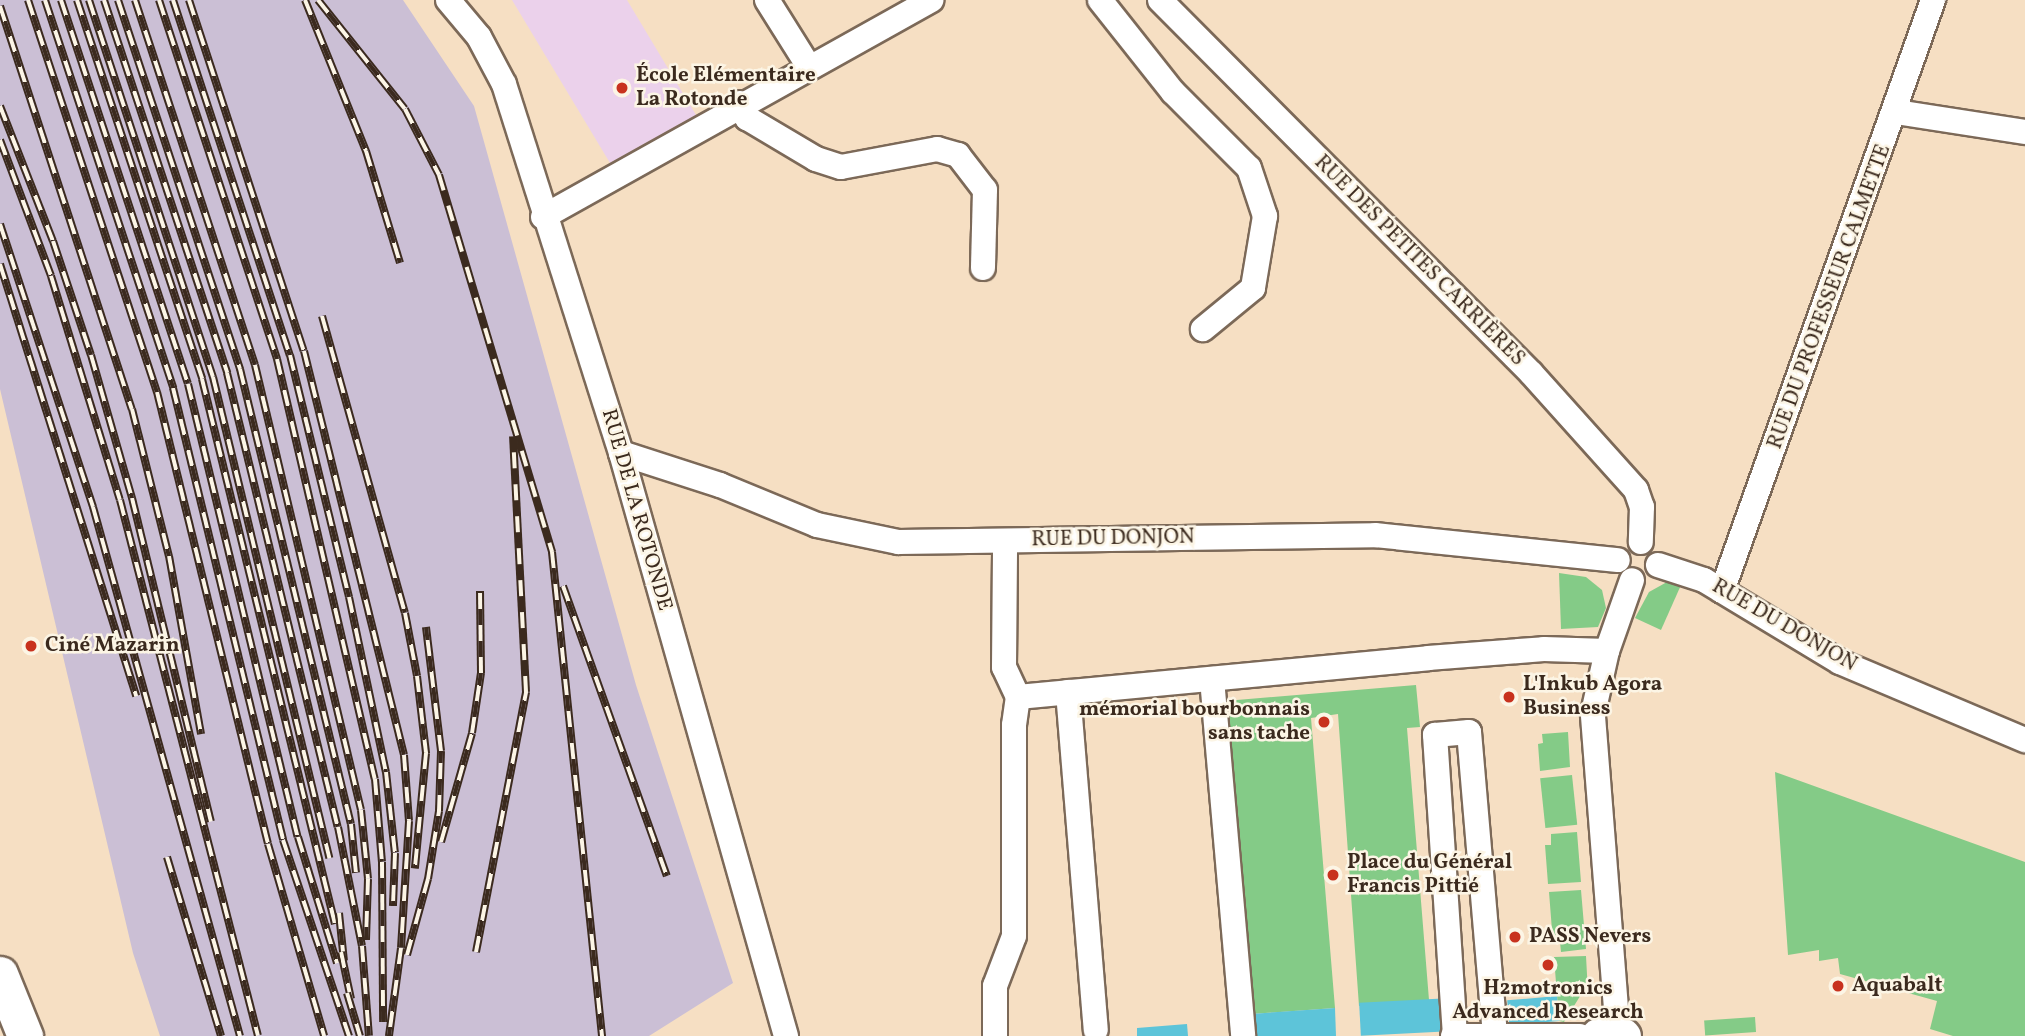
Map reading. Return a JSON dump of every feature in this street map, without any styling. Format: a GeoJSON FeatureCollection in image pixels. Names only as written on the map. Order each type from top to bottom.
{"type":"FeatureCollection","features":[{"type":"Feature","properties":{"kind":"main road"},"geometry":{"type":"LineString","coordinates":[[0,974],[25,1036]]}},
{"type":"Feature","properties":{"kind":"street","name":"RUE DE LA ROTONDE"},"geometry":{"type":"LineString","coordinates":[[448,0],[494,61],[621,453],[786,1036]]}},
{"type":"Feature","properties":{"kind":"street"},"geometry":{"type":"LineString","coordinates":[[767,0],[810,66]]}},
{"type":"Feature","properties":{"kind":"street"},"geometry":{"type":"LineString","coordinates":[[543,217],[740,103],[931,0]]}},
{"type":"Feature","properties":{"kind":"street"},"geometry":{"type":"LineString","coordinates":[[1100,0],[1173,92],[1249,168],[1265,216],[1253,288],[1203,329]]}},
{"type":"Feature","properties":{"kind":"street","name":"RUE DES PETITES CARRIÈRES"},"geometry":{"type":"LineString","coordinates":[[1160,0],[1531,373],[1636,489],[1642,507],[1640,542]]}},
{"type":"Feature","properties":{"kind":"street","name":"RUE DU PROFESSEUR CALMETTE"},"geometry":{"type":"LineString","coordinates":[[1722,591],[1896,112],[1933,0]]}},
{"type":"Feature","properties":{"kind":"street"},"geometry":{"type":"LineString","coordinates":[[740,103],[747,118],[816,159],[841,167],[937,149],[958,155],[985,190],[983,268]]}},
{"type":"Feature","properties":{"kind":"street"},"geometry":{"type":"LineString","coordinates":[[1896,112],[2025,132]]}},
{"type":"Feature","properties":{"kind":"street","name":"RUE DU DONJON"},"geometry":{"type":"LineString","coordinates":[[621,453],[720,485],[817,525],[870,538],[1005,541],[1375,535],[1625,570]]}},
{"type":"Feature","properties":{"kind":"street"},"geometry":{"type":"LineString","coordinates":[[995,1036],[995,986],[1014,936],[1014,725],[1018,697],[1004,667],[1005,541]]}},
{"type":"Feature","properties":{"kind":"street"},"geometry":{"type":"LineString","coordinates":[[1610,1035],[1612,1000],[1593,713],[1625,570],[1628,544],[1640,542],[1652,547],[1658,565],[1649,578],[1625,570]]}},
{"type":"Feature","properties":{"kind":"street","name":"RUE DU DONJON"},"geometry":{"type":"LineString","coordinates":[[1658,565],[1704,580],[1840,662],[2025,740]]}},
{"type":"Feature","properties":{"kind":"street"},"geometry":{"type":"LineString","coordinates":[[1018,697],[1535,650],[1607,651]]}},
{"type":"Feature","properties":{"kind":"street"},"geometry":{"type":"LineString","coordinates":[[1212,679],[1243,1036]]}},
{"type":"Feature","properties":{"kind":"street"},"geometry":{"type":"LineString","coordinates":[[1068,692],[1096,1030]]}},
{"type":"Feature","properties":{"kind":"street"},"geometry":{"type":"LineString","coordinates":[[1495,1035],[1469,732],[1435,736],[1454,1036],[1580,1036]]}},
{"type":"Feature","properties":{"kind":"shaded area"},"geometry":{"type":"Polygon","coordinates":[[[0,0],[403,0],[474,106],[636,685],[733,983],[649,1036],[160,1036],[133,953],[0,389],[0,0]]]}},
{"type":"Feature","properties":{"kind":"shaded area","name":"École Elémentaire La Rotonde"},"geometry":{"type":"Polygon","coordinates":[[[512,0],[627,0],[696,115],[610,163],[512,0]]]}},
{"type":"Feature","properties":{"kind":"green space"},"geometry":{"type":"Polygon","coordinates":[[[1559,573],[1586,577],[1602,590],[1606,608],[1598,627],[1561,629],[1559,573]]]}},
{"type":"Feature","properties":{"kind":"green space"},"geometry":{"type":"Polygon","coordinates":[[[1667,582],[1681,585],[1661,630],[1635,618],[1649,592],[1667,582]]]}},
{"type":"Feature","properties":{"kind":"green space","name":"Place du Général Francis Pittié"},"geometry":{"type":"Polygon","coordinates":[[[1416,685],[1420,727],[1407,728],[1429,1000],[1359,1006],[1338,714],[1311,718],[1335,1008],[1251,1014],[1225,701],[1416,685]]]}},
{"type":"Feature","properties":{"kind":"green space"},"geometry":{"type":"Polygon","coordinates":[[[1568,732],[1570,767],[1540,771],[1538,744],[1543,743],[1542,734],[1568,732]]]}},
{"type":"Feature","properties":{"kind":"green space"},"geometry":{"type":"Polygon","coordinates":[[[1775,772],[2025,862],[2025,1036],[1953,1036],[1930,1029],[1937,1001],[1840,974],[1838,958],[1819,961],[1819,950],[1788,955],[1775,772]]]}},
{"type":"Feature","properties":{"kind":"green space"},"geometry":{"type":"Polygon","coordinates":[[[1572,775],[1577,825],[1545,828],[1540,778],[1572,775]]]}},
{"type":"Feature","properties":{"kind":"green space"},"geometry":{"type":"Polygon","coordinates":[[[1577,832],[1581,882],[1548,884],[1545,845],[1551,845],[1551,834],[1577,832]]]}},
{"type":"Feature","properties":{"kind":"green space"},"geometry":{"type":"Polygon","coordinates":[[[1581,890],[1586,949],[1561,952],[1560,942],[1553,943],[1549,892],[1581,890]]]}},
{"type":"Feature","properties":{"kind":"green space"},"geometry":{"type":"Polygon","coordinates":[[[1586,956],[1588,993],[1582,993],[1564,1022],[1559,1021],[1554,957],[1586,956]]]}},
{"type":"Feature","properties":{"kind":"green space"},"geometry":{"type":"Polygon","coordinates":[[[1755,1017],[1756,1032],[1705,1036],[1704,1021],[1755,1017]]]}},
{"type":"Feature","properties":{"kind":"water"},"geometry":{"type":"Polygon","coordinates":[[[1557,996],[1559,1021],[1509,1025],[1507,1000],[1557,996]]]}},
{"type":"Feature","properties":{"kind":"water"},"geometry":{"type":"Polygon","coordinates":[[[1452,998],[1454,1031],[1361,1036],[1359,1003],[1452,998]]]}},
{"type":"Feature","properties":{"kind":"water"},"geometry":{"type":"Polygon","coordinates":[[[1335,1008],[1336,1036],[1243,1036],[1250,1014],[1335,1008]]]}},
{"type":"Feature","properties":{"kind":"water"},"geometry":{"type":"Polygon","coordinates":[[[1187,1024],[1188,1036],[1137,1036],[1137,1028],[1187,1024]]]}},
{"type":"Feature","properties":{"kind":"railway"},"geometry":{"type":"LineString","coordinates":[[28,0],[157,392],[268,844],[324,1036]]}},
{"type":"Feature","properties":{"kind":"railway"},"geometry":{"type":"LineString","coordinates":[[45,0],[173,388],[283,840],[349,1036]]}},
{"type":"Feature","properties":{"kind":"railway"},"geometry":{"type":"LineString","coordinates":[[61,0],[188,384],[298,837],[337,963]]}},
{"type":"Feature","properties":{"kind":"railway"},"geometry":{"type":"LineString","coordinates":[[77,0],[202,379],[335,924]]}},
{"type":"Feature","properties":{"kind":"railway"},"geometry":{"type":"LineString","coordinates":[[89,0],[213,377],[329,858]]}},
{"type":"Feature","properties":{"kind":"railway"},"geometry":{"type":"LineString","coordinates":[[104,0],[227,373],[338,827],[362,946],[369,1036]]}},
{"type":"Feature","properties":{"kind":"railway"},"geometry":{"type":"LineString","coordinates":[[118,0],[240,369],[351,824],[356,873]]}},
{"type":"Feature","properties":{"kind":"railway"},"geometry":{"type":"LineString","coordinates":[[135,0],[255,365],[361,810],[368,879],[366,940]]}},
{"type":"Feature","properties":{"kind":"railway"},"geometry":{"type":"LineString","coordinates":[[159,0],[277,359],[375,779],[382,862],[383,1022]]}},
{"type":"Feature","properties":{"kind":"railway"},"geometry":{"type":"LineString","coordinates":[[173,0],[290,355],[349,597],[386,772],[395,853],[393,906]]}},
{"type":"Feature","properties":{"kind":"railway"},"geometry":{"type":"LineString","coordinates":[[189,0],[304,351],[404,755],[409,821],[401,948],[389,1036]]}},
{"type":"Feature","properties":{"kind":"railway"},"geometry":{"type":"LineString","coordinates":[[305,0],[366,151],[400,263]]}},
{"type":"Feature","properties":{"kind":"railway"},"geometry":{"type":"LineString","coordinates":[[318,0],[405,109],[439,175],[552,552],[602,1036]]}},
{"type":"Feature","properties":{"kind":"railway"},"geometry":{"type":"LineString","coordinates":[[0,6],[132,409],[169,556],[201,734]]}},
{"type":"Feature","properties":{"kind":"railway"},"geometry":{"type":"LineString","coordinates":[[0,106],[53,241],[91,355],[132,498],[211,822]]}},
{"type":"Feature","properties":{"kind":"railway"},"geometry":{"type":"LineString","coordinates":[[0,140],[51,276],[120,500],[258,1036]]}},
{"type":"Feature","properties":{"kind":"railway"},"geometry":{"type":"LineString","coordinates":[[0,224],[93,507],[240,1036]]}},
{"type":"Feature","properties":{"kind":"railway"},"geometry":{"type":"LineString","coordinates":[[0,264],[136,696]]}},
{"type":"Feature","properties":{"kind":"railway"},"geometry":{"type":"LineString","coordinates":[[322,316],[405,613],[417,676],[426,753],[415,868]]}},
{"type":"Feature","properties":{"kind":"railway"},"geometry":{"type":"LineString","coordinates":[[476,952],[526,692],[513,436]]}},
{"type":"Feature","properties":{"kind":"railway"},"geometry":{"type":"LineString","coordinates":[[563,586],[667,876]]}},
{"type":"Feature","properties":{"kind":"railway"},"geometry":{"type":"LineString","coordinates":[[441,842],[472,733],[481,673],[480,591]]}},
{"type":"Feature","properties":{"kind":"railway"},"geometry":{"type":"LineString","coordinates":[[407,955],[428,879],[439,811],[441,751],[426,627]]}},
{"type":"Feature","properties":{"kind":"railway"},"geometry":{"type":"LineString","coordinates":[[167,857],[221,1036]]}},
{"type":"Feature","properties":{"kind":"railway"},"geometry":{"type":"LineString","coordinates":[[339,913],[344,961]]}},
{"type":"Feature","properties":{"kind":"railway"},"geometry":{"type":"LineString","coordinates":[[341,952],[351,999]]}},
{"type":"Feature","properties":{"kind":"railway"},"geometry":{"type":"LineString","coordinates":[[347,993],[360,1036]]}},
{"type":"Feature","properties":{"kind":"place","name":"École Elémentaire La Rotonde"},"geometry":{"type":"Point","coordinates":[622,88]}},
{"type":"Feature","properties":{"kind":"place","name":"Ciné Mazarin"},"geometry":{"type":"Point","coordinates":[31,646]}},
{"type":"Feature","properties":{"kind":"place","name":"L'Inkub Agora Business"},"geometry":{"type":"Point","coordinates":[1509,697]}},
{"type":"Feature","properties":{"kind":"place","name":"mémorial bourbonnais sans tache"},"geometry":{"type":"Point","coordinates":[1324,722]}},
{"type":"Feature","properties":{"kind":"place","name":"Place du Général Francis Pittié"},"geometry":{"type":"Point","coordinates":[1333,875]}},
{"type":"Feature","properties":{"kind":"place","name":"PASS Nevers"},"geometry":{"type":"Point","coordinates":[1515,937]}},
{"type":"Feature","properties":{"kind":"place","name":"H2motronics Advanced Research"},"geometry":{"type":"Point","coordinates":[1548,965]}},
{"type":"Feature","properties":{"kind":"place","name":"Aquabalt"},"geometry":{"type":"Point","coordinates":[1838,986]}}]}
